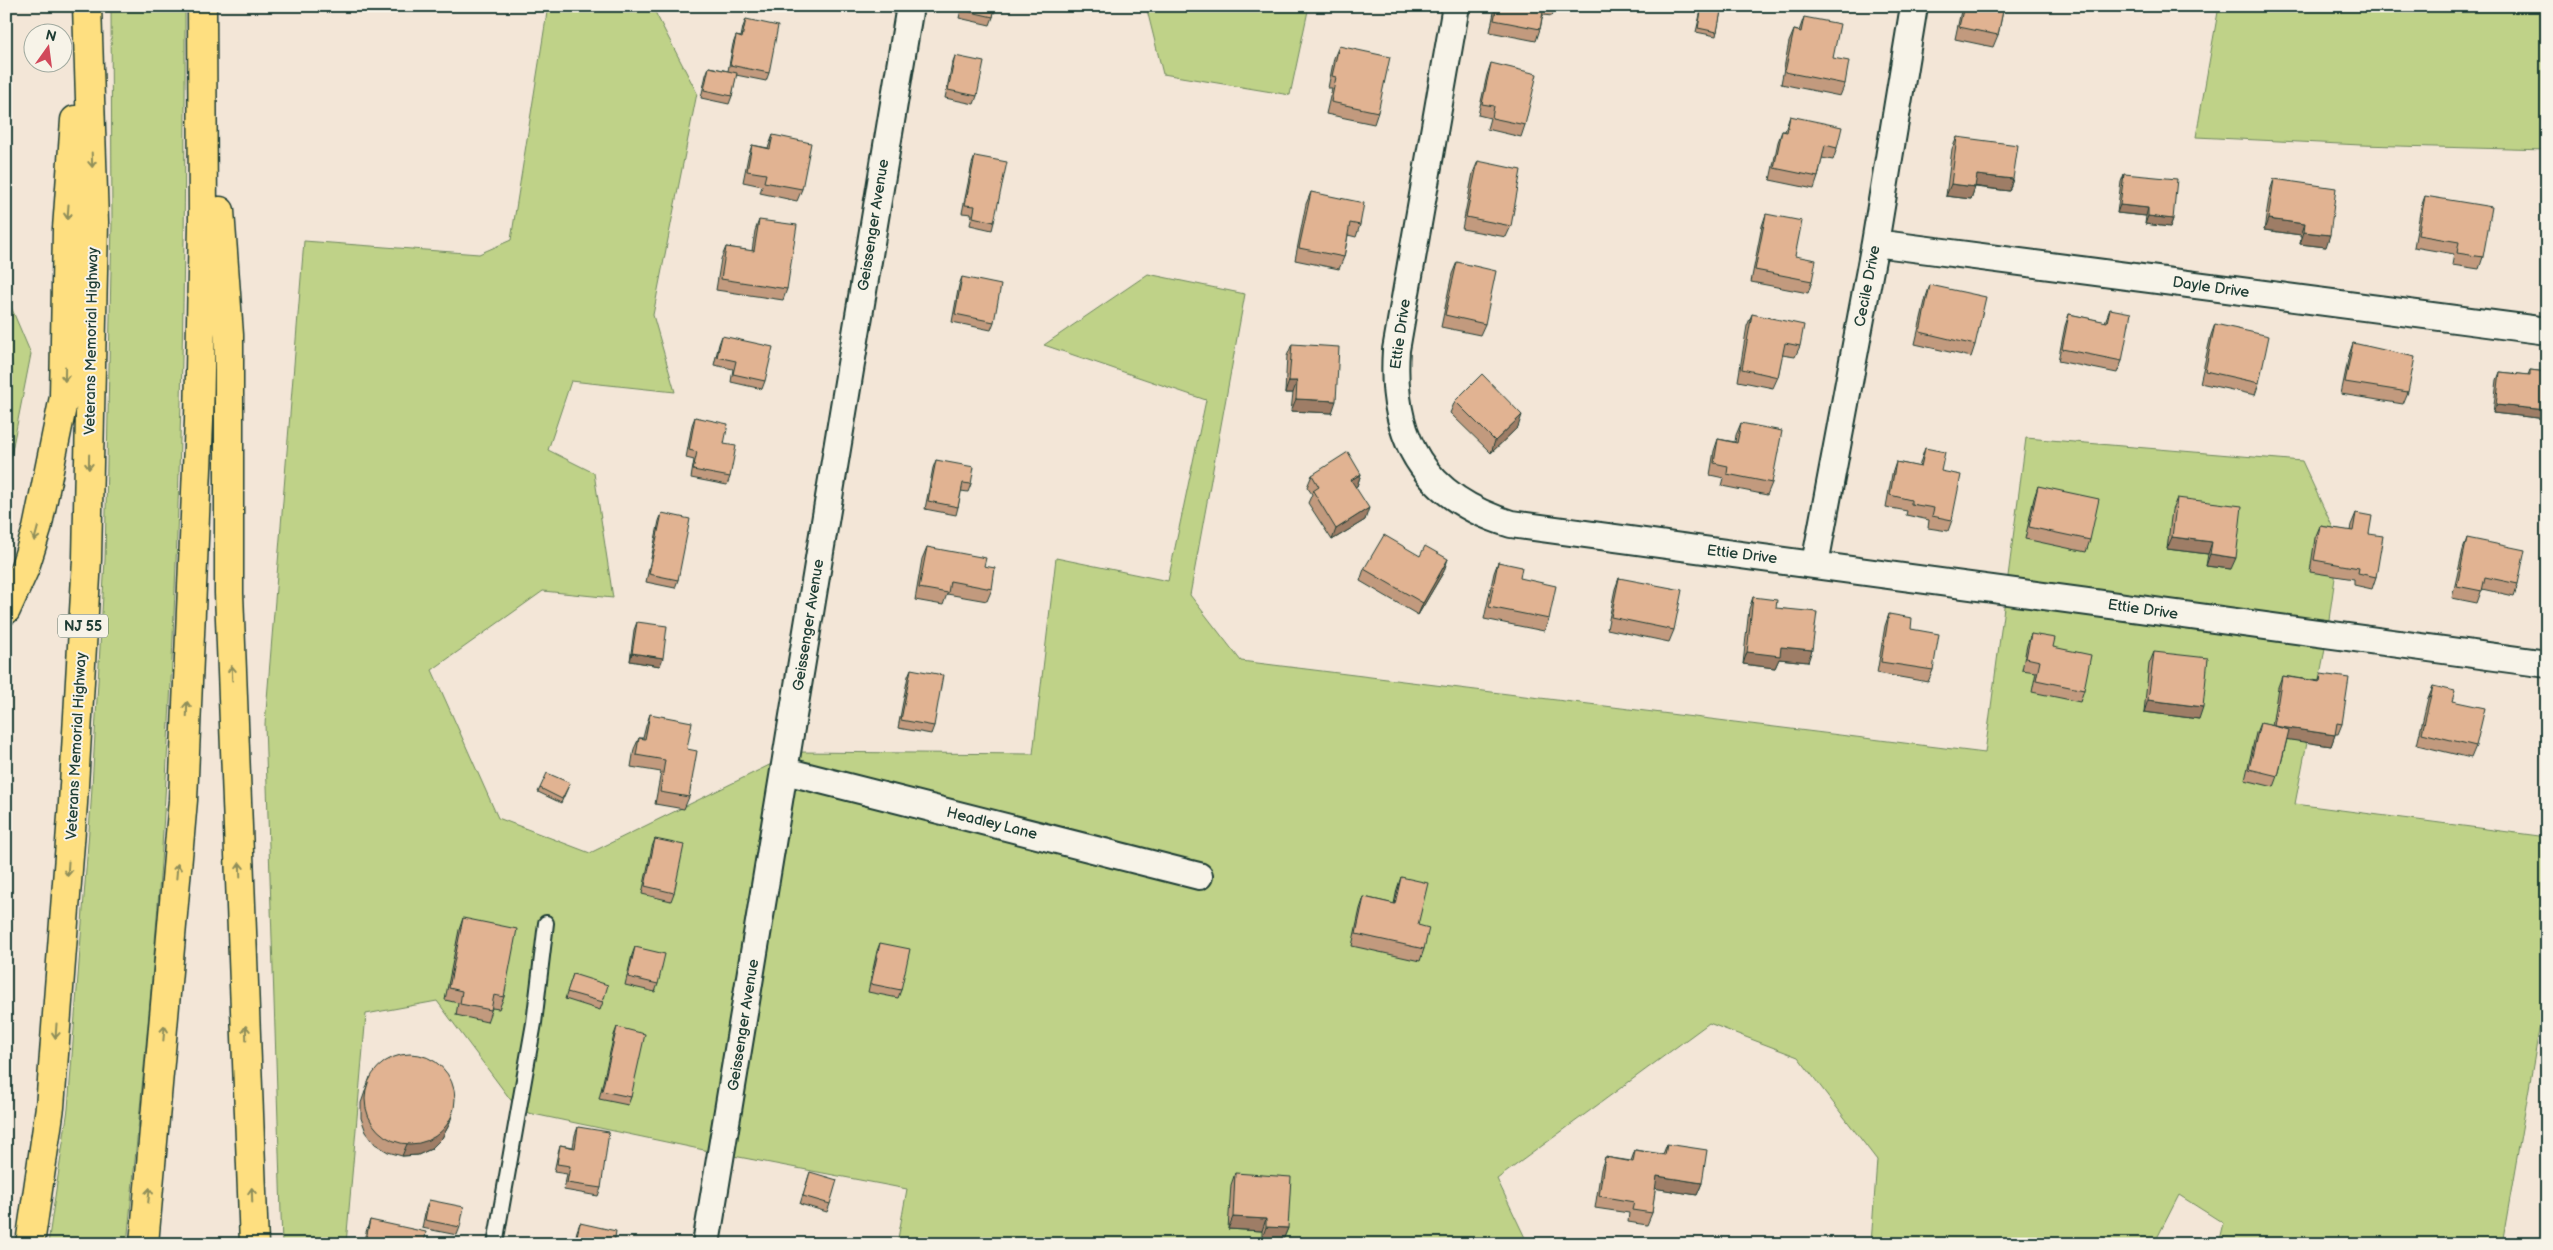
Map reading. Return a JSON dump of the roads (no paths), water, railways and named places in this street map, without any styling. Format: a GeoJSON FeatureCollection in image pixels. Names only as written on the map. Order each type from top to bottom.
{"type":"FeatureCollection","features":[{"type":"Feature","properties":{"kind":"highway"},"geometry":{"type":"LineString","coordinates":[[6,610],[24,570],[36,535],[64,397],[67,229],[85,6]]}},
{"type":"Feature","properties":{"kind":"highway","name":"Veterans Memorial Highway"},"geometry":{"type":"LineString","coordinates":[[30,1244],[50,1107],[73,803],[87,559],[94,222],[85,6]]}},
{"type":"Feature","properties":{"kind":"highway"},"geometry":{"type":"LineString","coordinates":[[144,1244],[183,800],[200,401],[204,224],[203,6]]}},
{"type":"Feature","properties":{"kind":"highway"},"geometry":{"type":"LineString","coordinates":[[203,6],[229,335],[229,593],[254,1244]]}},
{"type":"Feature","properties":{"kind":"street","name":"Geissenger Avenue"},"geometry":{"type":"LineString","coordinates":[[706,1244],[910,6]]}},
{"type":"Feature","properties":{"kind":"street","name":"Ettie Drive"},"geometry":{"type":"LineString","coordinates":[[1456,6],[1396,350],[1394,381],[1399,411],[1408,440],[1421,465],[1436,484],[1459,503],[1483,516],[1511,524],[2547,664]]}},
{"type":"Feature","properties":{"kind":"street","name":"Cecile Drive"},"geometry":{"type":"LineString","coordinates":[[1815,564],[1875,243],[1914,6]]}},
{"type":"Feature","properties":{"kind":"street","name":"Dayle Drive"},"geometry":{"type":"LineString","coordinates":[[1875,243],[2547,332]]}},
{"type":"Feature","properties":{"kind":"street","name":"Headley Lane"},"geometry":{"type":"LineString","coordinates":[[785,771],[1199,876]]}},
{"type":"Feature","properties":{"kind":"lane"},"geometry":{"type":"LineString","coordinates":[[495,1244],[534,1023],[546,923]]}}]}
